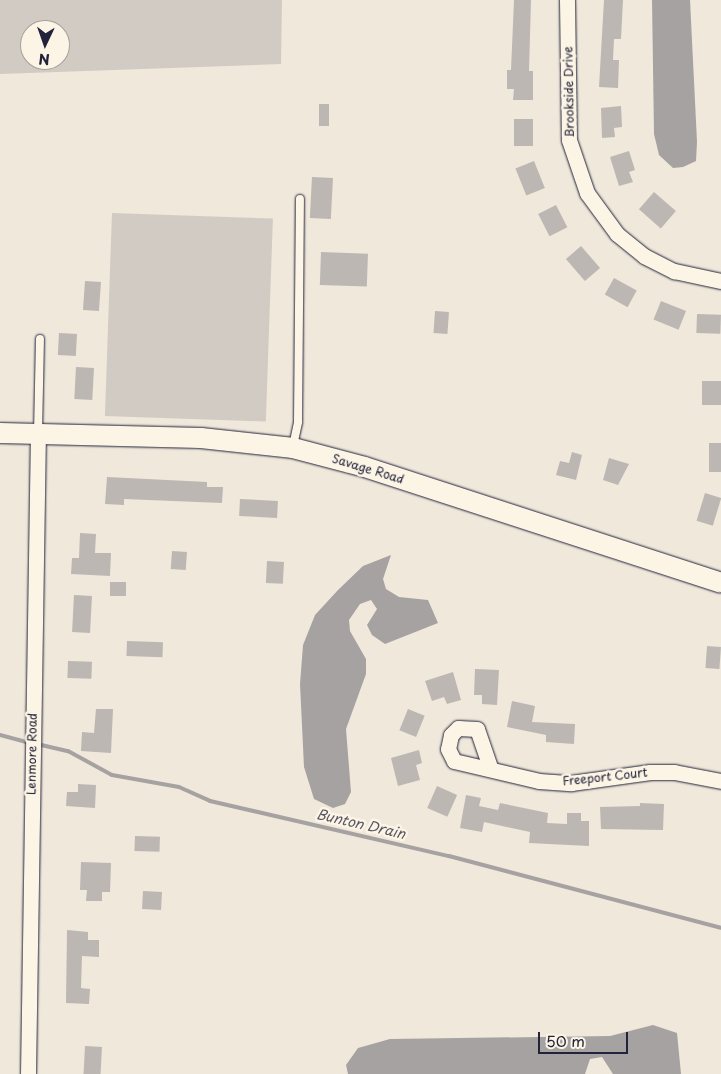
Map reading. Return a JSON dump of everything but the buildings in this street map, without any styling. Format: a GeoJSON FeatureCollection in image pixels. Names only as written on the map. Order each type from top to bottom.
{"type":"FeatureCollection","features":[{"type":"Feature","properties":{"kind":"street","name":"Brookside Drive"},"geometry":{"type":"LineString","coordinates":[[567,0],[569,140],[587,194],[617,234],[644,256],[674,271],[721,282]]}},
{"type":"Feature","properties":{"kind":"street","name":"Savage Road"},"geometry":{"type":"LineString","coordinates":[[0,433],[247,440],[293,448],[365,467],[721,583]]}},
{"type":"Feature","properties":{"kind":"street","name":"Lenmore Road"},"geometry":{"type":"LineString","coordinates":[[28,1074],[38,433]]}},
{"type":"Feature","properties":{"kind":"street","name":"Freeport Court"},"geometry":{"type":"LineString","coordinates":[[490,767],[539,782],[571,783],[650,772],[674,772],[721,781]]}},
{"type":"Feature","properties":{"kind":"lane"},"geometry":{"type":"LineString","coordinates":[[293,448],[298,422],[300,199]]}},
{"type":"Feature","properties":{"kind":"lane"},"geometry":{"type":"LineString","coordinates":[[38,433],[40,339]]}},
{"type":"Feature","properties":{"kind":"shaded area"},"geometry":{"type":"Polygon","coordinates":[[[0,0],[282,0],[281,64],[0,74],[0,0]]]}},
{"type":"Feature","properties":{"kind":"shaded area"},"geometry":{"type":"Polygon","coordinates":[[[652,0],[690,0],[697,142],[696,161],[683,167],[673,168],[659,155],[654,134],[652,0]]]}},
{"type":"Feature","properties":{"kind":"shaded area"},"geometry":{"type":"Polygon","coordinates":[[[112,213],[273,219],[266,421],[105,416],[112,213]]]}},
{"type":"Feature","properties":{"kind":"shaded area"},"geometry":{"type":"Polygon","coordinates":[[[391,555],[383,579],[386,589],[399,597],[428,600],[438,623],[385,644],[372,635],[367,625],[377,609],[371,600],[360,604],[349,620],[350,631],[366,659],[366,674],[346,729],[351,792],[345,804],[333,808],[314,799],[304,767],[300,684],[303,645],[315,615],[338,590],[363,566],[391,555]]]}},
{"type":"Feature","properties":{"kind":"shaded area"},"geometry":{"type":"Polygon","coordinates":[[[653,1025],[677,1033],[681,1074],[613,1074],[602,1057],[590,1059],[585,1074],[348,1074],[346,1065],[358,1048],[390,1039],[610,1036],[653,1025]]]}},
{"type":"Feature","properties":{"kind":"waterway","name":"Bunton Drain"},"geometry":{"type":"LineString","coordinates":[[0,735],[30,743]]}},
{"type":"Feature","properties":{"kind":"waterway","name":"Bunton Drain"},"geometry":{"type":"LineString","coordinates":[[37,744],[68,751],[112,775],[179,787],[210,801],[449,856],[721,928]]}}]}
